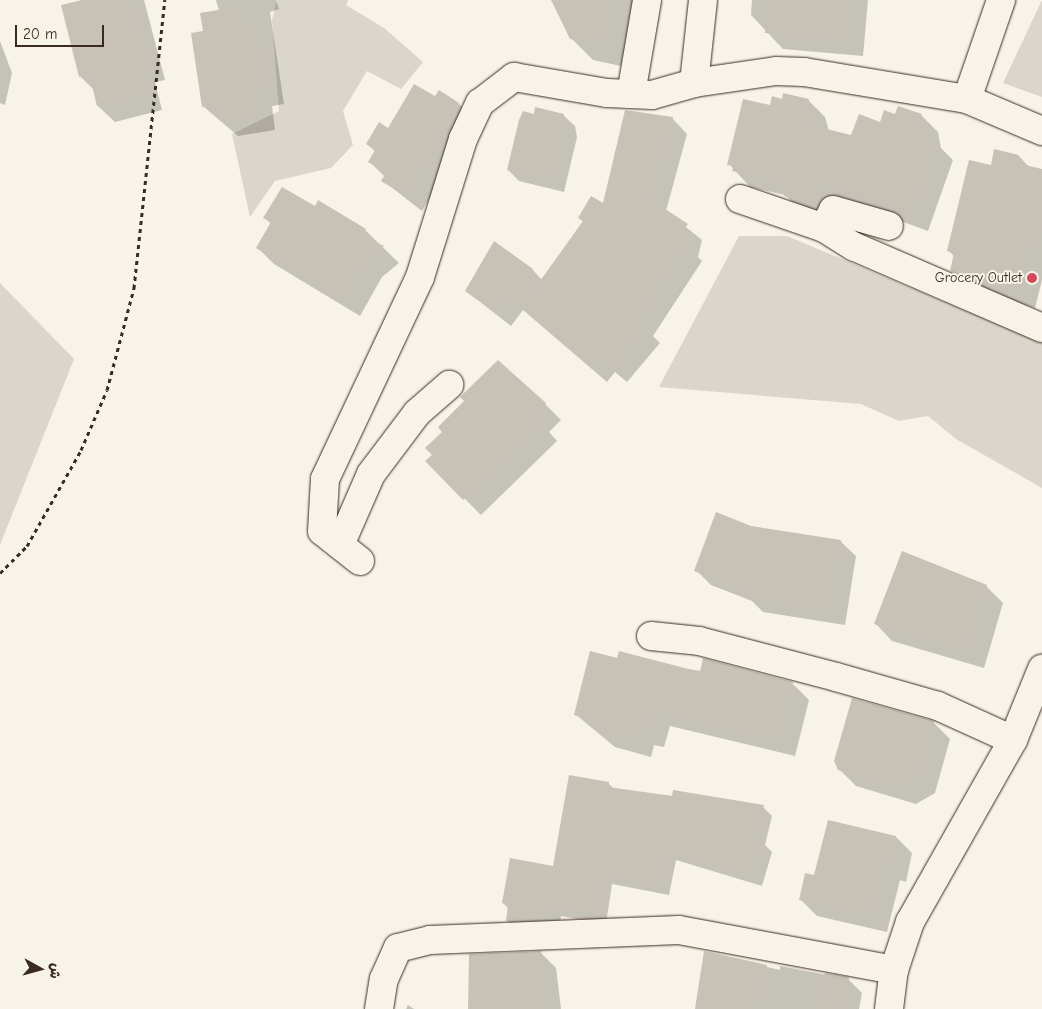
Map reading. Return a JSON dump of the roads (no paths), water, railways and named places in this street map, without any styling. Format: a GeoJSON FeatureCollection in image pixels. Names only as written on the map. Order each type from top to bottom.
{"type":"FeatureCollection","features":[{"type":"Feature","properties":{"kind":"street"},"geometry":{"type":"LineString","coordinates":[[631,94],[647,0]]}},
{"type":"Feature","properties":{"kind":"street"},"geometry":{"type":"LineString","coordinates":[[694,83],[702,0]]}},
{"type":"Feature","properties":{"kind":"street"},"geometry":{"type":"LineString","coordinates":[[967,99],[1000,0]]}},
{"type":"Feature","properties":{"kind":"street"},"geometry":{"type":"LineString","coordinates":[[449,385],[417,413],[372,474],[350,553],[322,531],[325,480],[420,277],[463,139],[480,103],[514,77],[631,94],[652,95],[694,83],[776,71],[804,72],[967,99],[1042,131]]}},
{"type":"Feature","properties":{"kind":"street"},"geometry":{"type":"LineString","coordinates":[[740,199],[824,228],[855,247],[1042,328]]}},
{"type":"Feature","properties":{"kind":"street"},"geometry":{"type":"LineString","coordinates":[[824,228],[833,210],[889,226]]}},
{"type":"Feature","properties":{"kind":"street"},"geometry":{"type":"LineString","coordinates":[[651,636],[699,642],[836,676],[938,706],[1013,740]]}},
{"type":"Feature","properties":{"kind":"street"},"geometry":{"type":"LineString","coordinates":[[889,1009],[894,970],[910,922],[1013,740],[1042,669]]}},
{"type":"Feature","properties":{"kind":"street"},"geometry":{"type":"LineString","coordinates":[[379,1009],[384,979],[398,948],[430,940],[679,930],[894,970]]}},
{"type":"Feature","properties":{"kind":"place","name":"Grocery Outlet"},"geometry":{"type":"Point","coordinates":[1032,278]}}]}
